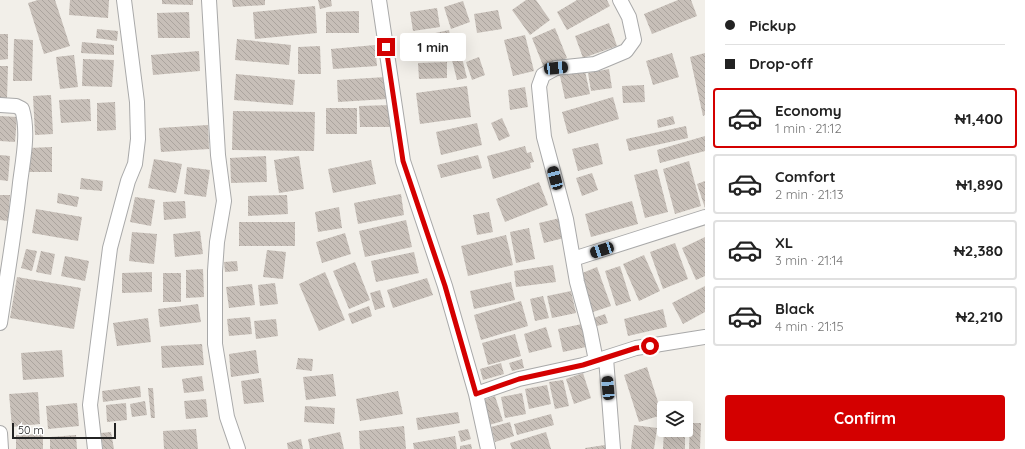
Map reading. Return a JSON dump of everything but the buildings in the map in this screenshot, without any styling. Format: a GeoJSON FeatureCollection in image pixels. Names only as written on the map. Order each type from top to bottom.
{"type":"FeatureCollection","features":[{"type":"Feature","properties":{"kind":"street"},"geometry":{"type":"LineString","coordinates":[[95,449],[90,405],[110,248],[128,181],[135,164],[138,139],[137,102],[124,0]]}},
{"type":"Feature","properties":{"kind":"street"},"geometry":{"type":"LineString","coordinates":[[209,0],[218,155],[224,201],[217,242],[215,271],[215,344],[227,417],[238,449]]}},
{"type":"Feature","properties":{"kind":"street"},"geometry":{"type":"LineString","coordinates":[[379,0],[403,161],[445,286],[476,394],[488,449]]}},
{"type":"Feature","properties":{"kind":"street"},"geometry":{"type":"LineString","coordinates":[[613,449],[601,359],[590,330],[577,282],[566,219],[544,137],[539,86],[543,75],[556,68],[595,64],[626,51],[634,40],[629,17],[620,0]]}},
{"type":"Feature","properties":{"kind":"street"},"geometry":{"type":"LineString","coordinates":[[0,105],[16,106],[22,110],[26,120],[24,156],[0,323]]}},
{"type":"Feature","properties":{"kind":"street"},"geometry":{"type":"LineString","coordinates":[[573,259],[705,217]]}},
{"type":"Feature","properties":{"kind":"street"},"geometry":{"type":"LineString","coordinates":[[476,394],[519,379],[601,359],[636,348],[705,337]]}},
{"type":"Feature","properties":{"kind":"street"},"geometry":{"type":"LineString","coordinates":[[0,433],[1,449]]}},
{"type":"Feature","properties":{"kind":"route"},"geometry":{"type":"LineString","coordinates":[[386,47],[403,161],[445,286],[476,394],[519,379],[583,365],[636,348],[650,346]]}}]}
